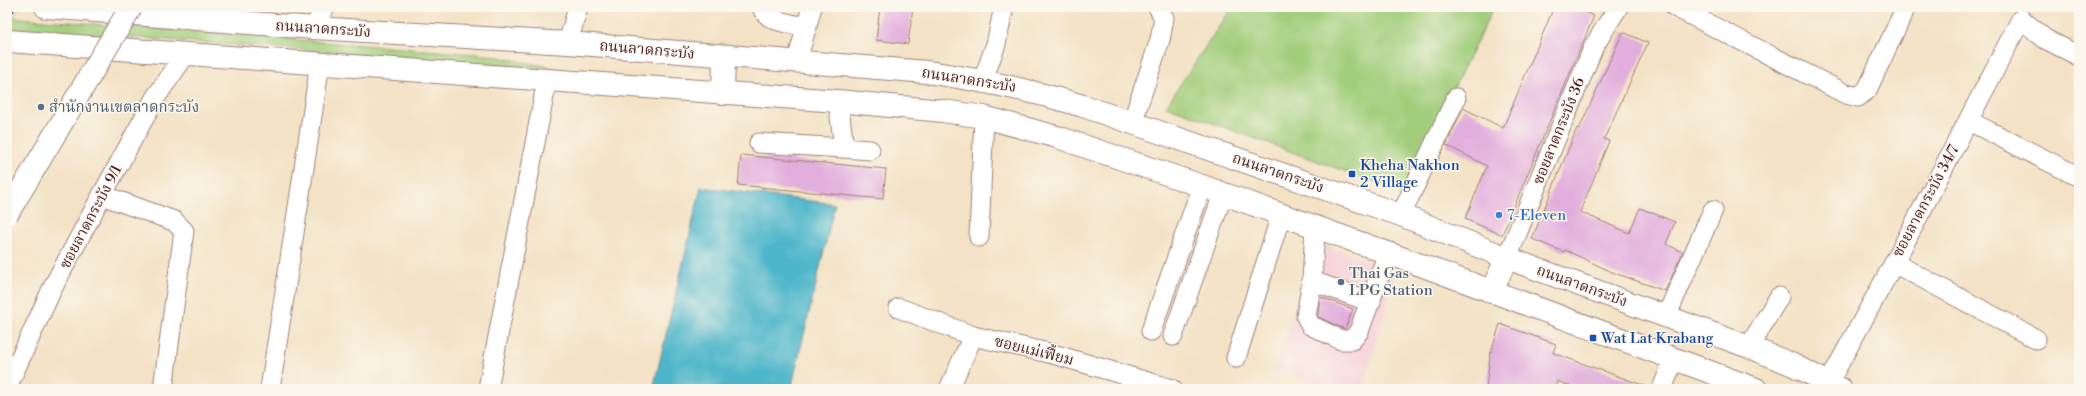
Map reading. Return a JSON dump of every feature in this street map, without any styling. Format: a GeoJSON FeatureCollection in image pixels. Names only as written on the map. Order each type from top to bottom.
{"type":"FeatureCollection","features":[{"type":"Feature","properties":{"kind":"main road","name":"ถนนลาดกระบัง"},"geometry":{"type":"LineString","coordinates":[[46,7],[229,14],[314,28],[568,43],[927,72],[983,80],[1035,91],[1401,215],[1507,258],[1749,347],[1835,386]]}},
{"type":"Feature","properties":{"kind":"main road"},"geometry":{"type":"LineString","coordinates":[[7,214],[131,7]]}},
{"type":"Feature","properties":{"kind":"main road"},"geometry":{"type":"LineString","coordinates":[[7,41],[723,94],[838,101],[943,111],[984,117],[1057,137],[1202,186],[1756,389]]}},
{"type":"Feature","properties":{"kind":"main road"},"geometry":{"type":"LineString","coordinates":[[723,94],[724,56]]}},
{"type":"Feature","properties":{"kind":"main road"},"geometry":{"type":"LineString","coordinates":[[1491,292],[1507,258]]}},
{"type":"Feature","properties":{"kind":"street"},"geometry":{"type":"LineString","coordinates":[[314,28],[325,7]]}},
{"type":"Feature","properties":{"kind":"street"},"geometry":{"type":"LineString","coordinates":[[568,43],[578,7]]}},
{"type":"Feature","properties":{"kind":"street"},"geometry":{"type":"LineString","coordinates":[[762,7],[763,11],[769,18],[807,27]]}},
{"type":"Feature","properties":{"kind":"street"},"geometry":{"type":"LineString","coordinates":[[797,61],[812,7]]}},
{"type":"Feature","properties":{"kind":"street"},"geometry":{"type":"LineString","coordinates":[[983,80],[996,44],[1004,7]]}},
{"type":"Feature","properties":{"kind":"street","name":"ซอยลาดกระบัง 36"},"geometry":{"type":"LineString","coordinates":[[1507,258],[1594,46],[1618,7]]}},
{"type":"Feature","properties":{"kind":"street"},"geometry":{"type":"LineString","coordinates":[[1675,7],[1846,94],[1858,97],[1867,90],[1902,8]]}},
{"type":"Feature","properties":{"kind":"street"},"geometry":{"type":"LineString","coordinates":[[1132,123],[1160,40],[1163,10]]}},
{"type":"Feature","properties":{"kind":"street","name":"ซอยลาดกระบัง 34/7"},"geometry":{"type":"LineString","coordinates":[[1835,386],[1894,263],[2025,13],[2046,39],[2079,56]]}},
{"type":"Feature","properties":{"kind":"street","name":"ซอยลาดกระบัง 9/1"},"geometry":{"type":"LineString","coordinates":[[7,388],[53,287],[102,195],[155,98],[186,54]]}},
{"type":"Feature","properties":{"kind":"street"},"geometry":{"type":"LineString","coordinates":[[270,389],[320,64]]}},
{"type":"Feature","properties":{"kind":"street"},"geometry":{"type":"LineString","coordinates":[[488,389],[547,80]]}},
{"type":"Feature","properties":{"kind":"street"},"geometry":{"type":"LineString","coordinates":[[1401,215],[1456,98]]}},
{"type":"Feature","properties":{"kind":"street"},"geometry":{"type":"LineString","coordinates":[[838,101],[844,148]]}},
{"type":"Feature","properties":{"kind":"street"},"geometry":{"type":"LineString","coordinates":[[979,237],[984,117]]}},
{"type":"Feature","properties":{"kind":"street"},"geometry":{"type":"LineString","coordinates":[[1969,121],[2079,177]]}},
{"type":"Feature","properties":{"kind":"street"},"geometry":{"type":"LineString","coordinates":[[758,143],[870,150]]}},
{"type":"Feature","properties":{"kind":"street"},"geometry":{"type":"LineString","coordinates":[[1151,331],[1202,186]]}},
{"type":"Feature","properties":{"kind":"street"},"geometry":{"type":"LineString","coordinates":[[1173,336],[1222,194]]}},
{"type":"Feature","properties":{"kind":"street"},"geometry":{"type":"LineString","coordinates":[[102,195],[174,221],[184,231],[163,389]]}},
{"type":"Feature","properties":{"kind":"street"},"geometry":{"type":"LineString","coordinates":[[1666,316],[1712,210]]}},
{"type":"Feature","properties":{"kind":"street"},"geometry":{"type":"LineString","coordinates":[[1236,358],[1281,215]]}},
{"type":"Feature","properties":{"kind":"street"},"geometry":{"type":"LineString","coordinates":[[1315,228],[1312,281],[1306,321],[1310,325],[1341,340],[1352,340],[1359,331],[1388,253]]}},
{"type":"Feature","properties":{"kind":"street"},"geometry":{"type":"LineString","coordinates":[[1894,263],[2036,339]]}},
{"type":"Feature","properties":{"kind":"street"},"geometry":{"type":"LineString","coordinates":[[1312,281],[1371,302]]}},
{"type":"Feature","properties":{"kind":"street"},"geometry":{"type":"LineString","coordinates":[[1749,347],[1779,297]]}},
{"type":"Feature","properties":{"kind":"street","name":"ซอยแม่เฟี้ยม"},"geometry":{"type":"LineString","coordinates":[[898,308],[973,336],[1054,354],[1172,389]]}},
{"type":"Feature","properties":{"kind":"street"},"geometry":{"type":"LineString","coordinates":[[949,389],[973,336]]}},
{"type":"Feature","properties":{"kind":"street"},"geometry":{"type":"LineString","coordinates":[[1662,389],[1674,358]]}},
{"type":"Feature","properties":{"kind":"shaded area"},"geometry":{"type":"Polygon","coordinates":[[[7,7],[20,7],[7,29],[7,7]]]}},
{"type":"Feature","properties":{"kind":"shaded area"},"geometry":{"type":"Polygon","coordinates":[[[1317,243],[1396,271],[1363,389],[1339,389],[1274,370],[1317,243]]]}},
{"type":"Feature","properties":{"kind":"green space"},"geometry":{"type":"Polygon","coordinates":[[[1232,7],[1494,7],[1402,192],[1166,106],[1232,7]]]}},
{"type":"Feature","properties":{"kind":"green space"},"geometry":{"type":"Polygon","coordinates":[[[7,17],[488,55],[559,69],[7,28],[7,17]]]}},
{"type":"Feature","properties":{"kind":"water"},"geometry":{"type":"Polygon","coordinates":[[[701,187],[835,204],[791,389],[653,389],[701,187]]]}},
{"type":"Feature","properties":{"kind":"building"},"geometry":{"type":"Polygon","coordinates":[[[880,7],[913,7],[908,44],[876,40],[880,7]]]}},
{"type":"Feature","properties":{"kind":"building"},"geometry":{"type":"Polygon","coordinates":[[[1554,7],[1573,7],[1594,16],[1502,235],[1465,219],[1487,166],[1446,145],[1463,108],[1503,128],[1554,7]]]}},
{"type":"Feature","properties":{"kind":"building"},"geometry":{"type":"Polygon","coordinates":[[[1623,32],[1648,43],[1604,139],[1609,141],[1580,212],[1629,233],[1640,208],[1675,222],[1666,244],[1683,252],[1665,291],[1612,272],[1565,250],[1564,252],[1532,239],[1577,128],[1579,129],[1623,32]]]}},
{"type":"Feature","properties":{"kind":"building"},"geometry":{"type":"Polygon","coordinates":[[[741,155],[886,169],[883,199],[738,185],[741,155]]]}},
{"type":"Feature","properties":{"kind":"building"},"geometry":{"type":"Polygon","coordinates":[[[1320,297],[1353,309],[1345,329],[1318,317],[1320,297]]]}},
{"type":"Feature","properties":{"kind":"building"},"geometry":{"type":"Polygon","coordinates":[[[1500,324],[1556,344],[1553,353],[1648,387],[1648,389],[1578,389],[1557,381],[1555,389],[1486,389],[1490,355],[1500,324]]]}},
{"type":"Feature","properties":{"kind":"railway"},"geometry":{"type":"LineString","coordinates":[[7,20],[14,7]]}},
{"type":"Feature","properties":{"kind":"place","name":"สำนักงานเขตลาดกระบัง"},"geometry":{"type":"Point","coordinates":[41,107]}},
{"type":"Feature","properties":{"kind":"place","name":"Kheha Nakhon 2 Village"},"geometry":{"type":"Point","coordinates":[1352,174]}},
{"type":"Feature","properties":{"kind":"place","name":"7-Eleven"},"geometry":{"type":"Point","coordinates":[1499,215]}},
{"type":"Feature","properties":{"kind":"place","name":"Thai Gas LPG Station"},"geometry":{"type":"Point","coordinates":[1341,282]}},
{"type":"Feature","properties":{"kind":"place","name":"Wat Lat Krabang"},"geometry":{"type":"Point","coordinates":[1593,338]}}]}
